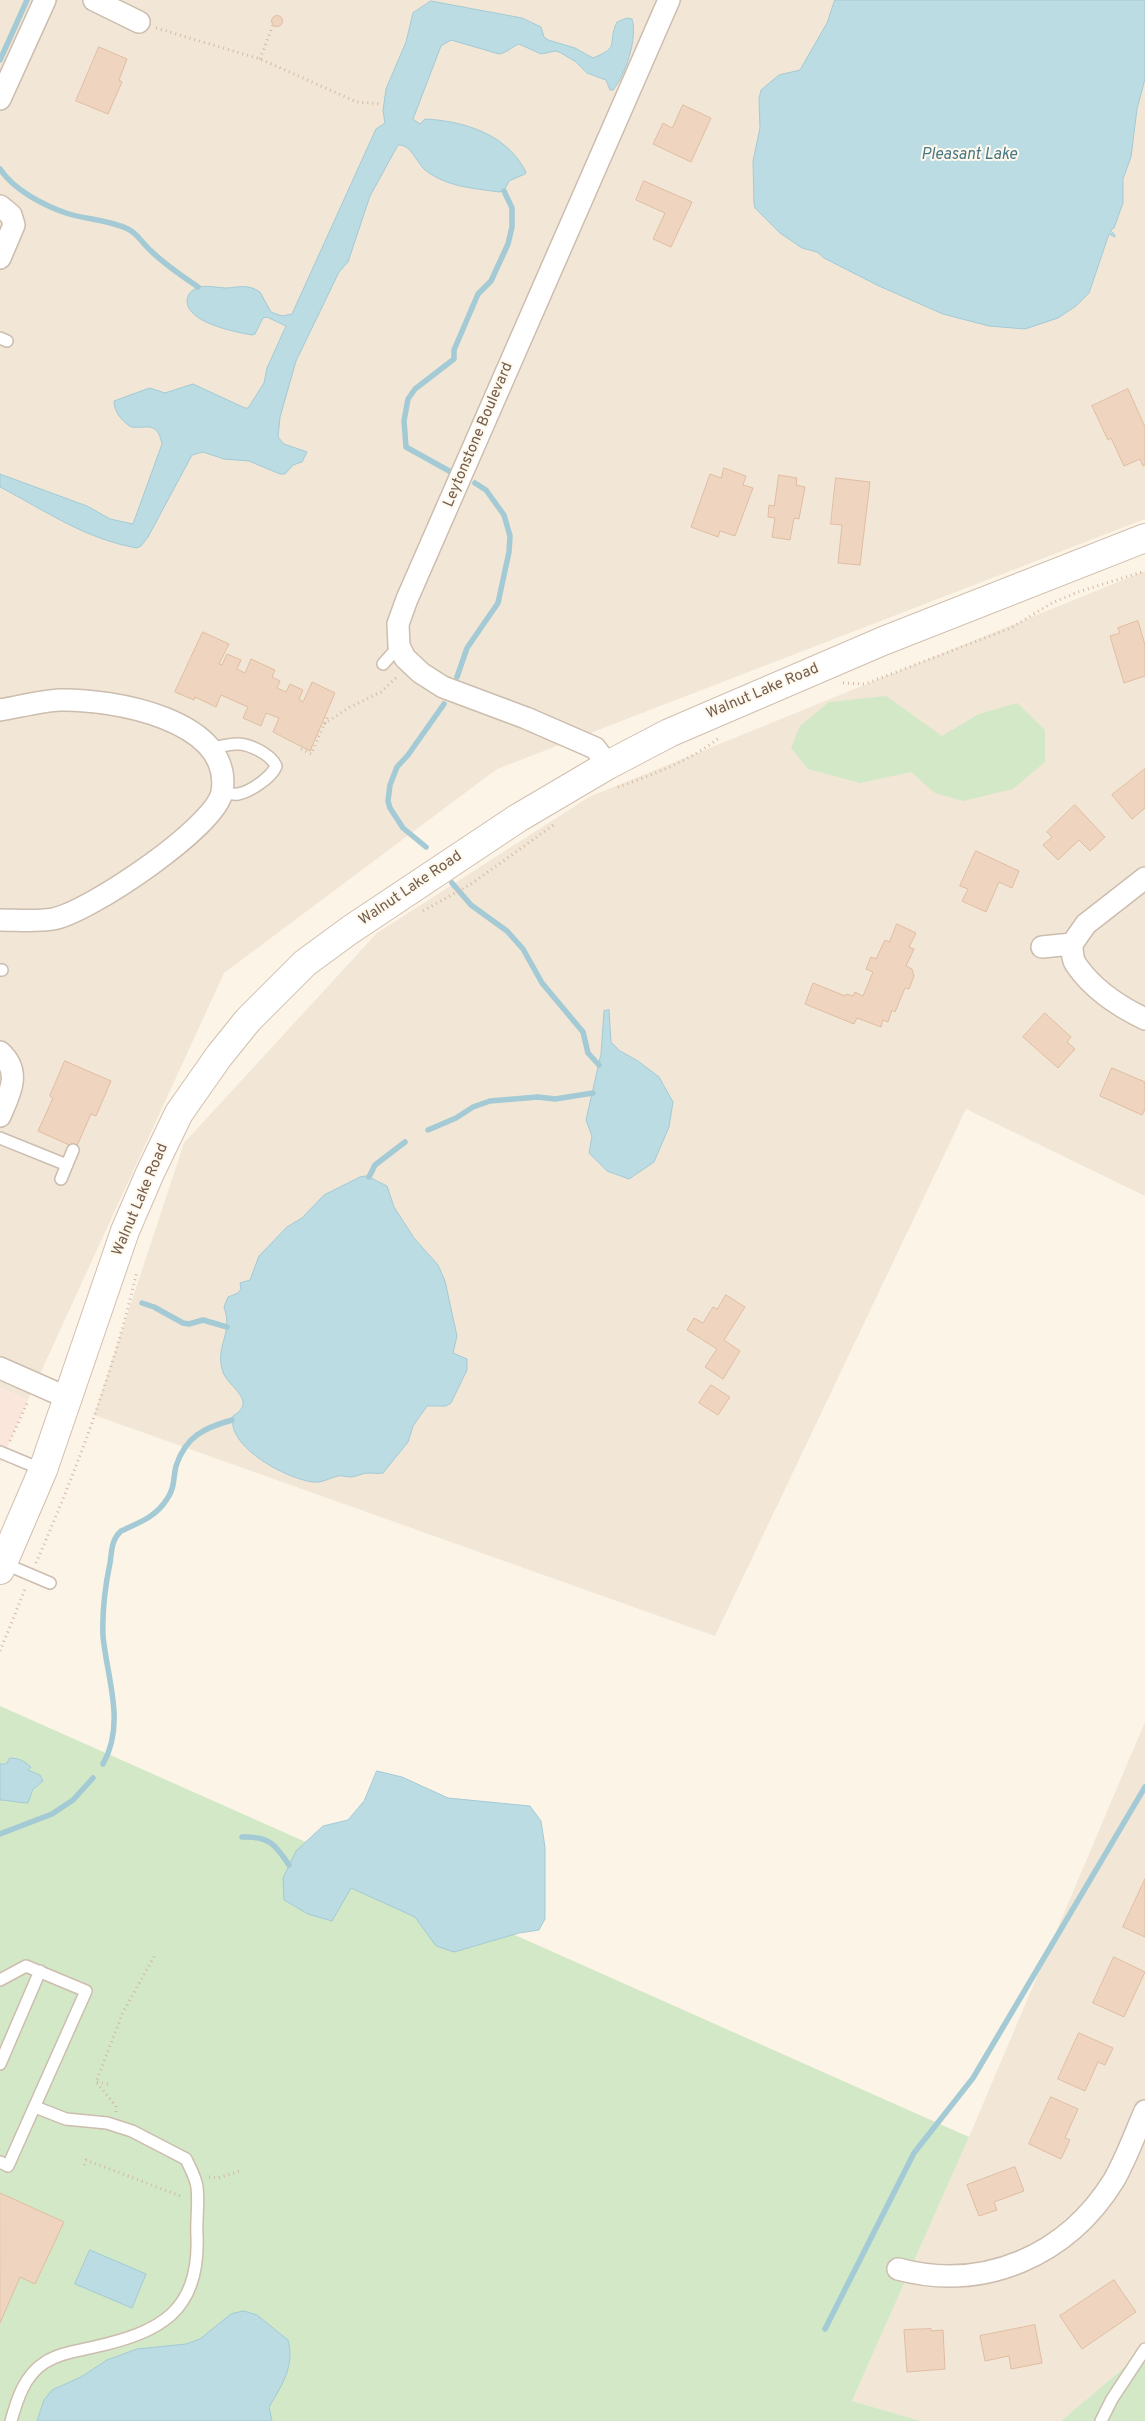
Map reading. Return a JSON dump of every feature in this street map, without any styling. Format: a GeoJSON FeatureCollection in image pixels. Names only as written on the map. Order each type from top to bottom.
{"type":"FeatureCollection","features":[{"type":"Feature","properties":{"kind":"street"},"geometry":{"type":"LineString","coordinates":[[0,99],[45,0]]}},
{"type":"Feature","properties":{"kind":"street"},"geometry":{"type":"LineString","coordinates":[[94,0],[139,22]]}},
{"type":"Feature","properties":{"kind":"street","name":"Leytonstone Boulevard"},"geometry":{"type":"LineString","coordinates":[[404,654],[398,624],[407,599],[669,0]]}},
{"type":"Feature","properties":{"kind":"street"},"geometry":{"type":"LineString","coordinates":[[0,206],[11,215],[14,226],[0,258]]}},
{"type":"Feature","properties":{"kind":"street","name":"Walnut Lake Road"},"geometry":{"type":"LineString","coordinates":[[2,1566],[43,1470],[126,1231],[150,1173],[180,1113],[219,1056],[255,1012],[305,963],[350,930],[518,818],[611,777],[681,727],[832,662],[1145,538]]}},
{"type":"Feature","properties":{"kind":"street"},"geometry":{"type":"LineString","coordinates":[[404,654],[421,673],[443,687],[526,718],[595,748],[611,777]]}},
{"type":"Feature","properties":{"kind":"street"},"geometry":{"type":"LineString","coordinates":[[0,710],[58,700],[95,701],[134,708],[180,726],[196,735],[212,748],[222,774],[218,800],[190,835],[101,899],[54,919],[0,920]]}},
{"type":"Feature","properties":{"kind":"street"},"geometry":{"type":"LineString","coordinates":[[1145,878],[1086,924],[1072,944],[1074,961],[1081,971],[1105,995],[1145,1019]]}},
{"type":"Feature","properties":{"kind":"street"},"geometry":{"type":"LineString","coordinates":[[1042,947],[1072,944]]}},
{"type":"Feature","properties":{"kind":"street"},"geometry":{"type":"LineString","coordinates":[[0,1052],[11,1066],[13,1075],[13,1086],[0,1116]]}},
{"type":"Feature","properties":{"kind":"street"},"geometry":{"type":"LineString","coordinates":[[0,1368],[68,1398]]}},
{"type":"Feature","properties":{"kind":"street"},"geometry":{"type":"LineString","coordinates":[[898,2269],[944,2277],[988,2273],[1032,2258],[1056,2243],[1098,2203],[1114,2179],[1145,2111]]}},
{"type":"Feature","properties":{"kind":"lane"},"geometry":{"type":"LineString","coordinates":[[383,664],[404,654]]}},
{"type":"Feature","properties":{"kind":"lane"},"geometry":{"type":"LineString","coordinates":[[212,748],[237,743],[274,759],[276,766],[274,773],[246,791],[218,800]]}},
{"type":"Feature","properties":{"kind":"lane"},"geometry":{"type":"LineString","coordinates":[[0,1138],[67,1165]]}},
{"type":"Feature","properties":{"kind":"lane"},"geometry":{"type":"LineString","coordinates":[[61,1179],[73,1150]]}},
{"type":"Feature","properties":{"kind":"lane"},"geometry":{"type":"LineString","coordinates":[[2,1453],[43,1470]]}},
{"type":"Feature","properties":{"kind":"lane"},"geometry":{"type":"LineString","coordinates":[[2,1566],[31,1574],[50,1583]]}},
{"type":"Feature","properties":{"kind":"lane"},"geometry":{"type":"LineString","coordinates":[[0,1980],[26,1966],[86,1992],[8,2166],[0,2162]]}},
{"type":"Feature","properties":{"kind":"lane"},"geometry":{"type":"LineString","coordinates":[[0,2064],[40,1972]]}},
{"type":"Feature","properties":{"kind":"lane"},"geometry":{"type":"LineString","coordinates":[[11,2421],[17,2398],[28,2379],[44,2363],[65,2354],[131,2339],[157,2326],[184,2302],[196,2275],[197,2185],[186,2159],[157,2142],[116,2126],[66,2119],[35,2107]]}},
{"type":"Feature","properties":{"kind":"lane"},"geometry":{"type":"LineString","coordinates":[[1101,2421],[1112,2399],[1145,2349]]}},
{"type":"Feature","properties":{"kind":"path"},"geometry":{"type":"LineString","coordinates":[[139,22],[173,35],[260,60],[357,102],[381,104]]}},
{"type":"Feature","properties":{"kind":"path"},"geometry":{"type":"LineString","coordinates":[[260,60],[273,25]]}},
{"type":"Feature","properties":{"kind":"path"},"geometry":{"type":"LineString","coordinates":[[835,684],[865,684],[1011,628],[1052,603],[1078,592],[1145,571]]}},
{"type":"Feature","properties":{"kind":"path"},"geometry":{"type":"LineString","coordinates":[[324,724],[350,707],[381,692],[404,654]]}},
{"type":"Feature","properties":{"kind":"path"},"geometry":{"type":"LineString","coordinates":[[301,749],[311,754],[328,716],[326,715]]}},
{"type":"Feature","properties":{"kind":"path"},"geometry":{"type":"LineString","coordinates":[[611,777],[646,777],[695,753],[722,735]]}},
{"type":"Feature","properties":{"kind":"path"},"geometry":{"type":"LineString","coordinates":[[420,912],[471,884],[559,822]]}},
{"type":"Feature","properties":{"kind":"path"},"geometry":{"type":"LineString","coordinates":[[0,1651],[73,1475],[94,1415],[138,1267]]}},
{"type":"Feature","properties":{"kind":"path"},"geometry":{"type":"LineString","coordinates":[[2,1453],[36,1384]]}},
{"type":"Feature","properties":{"kind":"path"},"geometry":{"type":"LineString","coordinates":[[96,2082],[123,2012],[155,1955]]}},
{"type":"Feature","properties":{"kind":"path"},"geometry":{"type":"LineString","coordinates":[[96,2082],[108,2084]]}},
{"type":"Feature","properties":{"kind":"path"},"geometry":{"type":"LineString","coordinates":[[96,2082],[116,2106],[116,2126]]}},
{"type":"Feature","properties":{"kind":"path"},"geometry":{"type":"LineString","coordinates":[[84,2164],[86,2160],[198,2202]]}},
{"type":"Feature","properties":{"kind":"path"},"geometry":{"type":"LineString","coordinates":[[193,2176],[218,2178],[240,2172]]}},
{"type":"Feature","properties":{"kind":"shaded area"},"geometry":{"type":"Polygon","coordinates":[[[0,0],[1145,0],[1145,519],[497,769],[224,973],[28,1400],[0,1388],[0,0]]]}},
{"type":"Feature","properties":{"kind":"shaded area"},"geometry":{"type":"Polygon","coordinates":[[[1145,571],[1145,1196],[966,1109],[715,1636],[94,1415],[184,1143],[377,933],[589,797],[1145,571]]]}},
{"type":"Feature","properties":{"kind":"shaded area"},"geometry":{"type":"Polygon","coordinates":[[[0,1388],[28,1400],[0,1463],[0,1388]]]}},
{"type":"Feature","properties":{"kind":"shaded area"},"geometry":{"type":"Polygon","coordinates":[[[1145,1722],[1145,2350],[1061,2421],[921,2421],[852,2401],[969,2137],[1145,1722]]]}},
{"type":"Feature","properties":{"kind":"green space"},"geometry":{"type":"Polygon","coordinates":[[[886,696],[942,736],[979,714],[1017,703],[1045,730],[1045,762],[1013,789],[963,801],[935,793],[911,772],[860,783],[808,769],[791,748],[800,726],[829,702],[886,696]]]}},
{"type":"Feature","properties":{"kind":"green space"},"geometry":{"type":"Polygon","coordinates":[[[0,1706],[969,2137],[852,2401],[921,2421],[0,2421],[0,1706]]]}},
{"type":"Feature","properties":{"kind":"green space"},"geometry":{"type":"Polygon","coordinates":[[[1145,2350],[1145,2421],[1061,2421],[1145,2350]]]}},
{"type":"Feature","properties":{"kind":"water","name":"Pleasant Lake"},"geometry":{"type":"Polygon","coordinates":[[[835,0],[1145,0],[1145,79],[1137,109],[1131,157],[1123,179],[1123,203],[1114,228],[1110,230],[1115,237],[1109,234],[1089,293],[1076,306],[1058,318],[1025,329],[989,326],[943,314],[879,286],[824,258],[817,252],[802,248],[780,233],[755,208],[753,161],[760,128],[759,99],[761,90],[779,75],[800,70],[827,23],[835,0]]]}},
{"type":"Feature","properties":{"kind":"water"},"geometry":{"type":"Polygon","coordinates":[[[431,1],[522,18],[541,27],[544,37],[548,40],[575,48],[593,58],[607,51],[612,44],[617,22],[627,18],[632,19],[632,46],[618,84],[613,90],[610,90],[606,80],[587,73],[576,62],[556,51],[541,54],[519,44],[499,54],[451,40],[441,46],[413,119],[420,124],[425,119],[440,120],[483,132],[508,148],[526,172],[509,181],[504,191],[499,192],[460,186],[433,176],[422,167],[410,150],[403,145],[398,145],[370,196],[348,262],[339,272],[296,361],[280,417],[278,437],[284,444],[307,452],[302,462],[293,465],[285,474],[280,474],[249,461],[224,459],[203,452],[192,455],[148,537],[137,548],[118,544],[83,531],[0,487],[0,474],[87,506],[110,519],[133,524],[162,444],[160,436],[151,427],[131,427],[125,422],[119,416],[114,401],[150,388],[165,393],[193,384],[248,408],[264,383],[267,368],[286,326],[267,317],[263,318],[255,334],[252,335],[224,329],[194,315],[189,308],[188,295],[202,286],[247,287],[260,292],[271,312],[282,316],[292,314],[376,129],[385,123],[383,111],[386,89],[406,42],[413,13],[431,1]]]}},
{"type":"Feature","properties":{"kind":"water"},"geometry":{"type":"Polygon","coordinates":[[[609,1010],[611,1042],[620,1051],[638,1061],[659,1077],[673,1102],[669,1127],[654,1162],[629,1179],[607,1171],[589,1153],[592,1136],[586,1120],[601,1054],[604,1011],[609,1010]]]}},
{"type":"Feature","properties":{"kind":"water"},"geometry":{"type":"Polygon","coordinates":[[[367,1176],[387,1186],[394,1207],[414,1238],[438,1265],[445,1281],[457,1336],[453,1353],[467,1359],[467,1370],[451,1403],[446,1406],[427,1406],[413,1426],[408,1442],[383,1473],[366,1473],[350,1477],[340,1476],[317,1482],[302,1480],[261,1460],[248,1450],[233,1428],[233,1416],[243,1405],[239,1394],[223,1372],[221,1363],[222,1347],[227,1325],[224,1307],[228,1297],[238,1293],[241,1289],[240,1283],[250,1280],[259,1256],[287,1227],[302,1218],[324,1195],[360,1177],[367,1176]]]}},
{"type":"Feature","properties":{"kind":"water"},"geometry":{"type":"Polygon","coordinates":[[[10,1758],[19,1759],[26,1763],[31,1767],[28,1770],[40,1775],[43,1781],[33,1789],[28,1803],[0,1800],[0,1764],[6,1764],[10,1758]]]}},
{"type":"Feature","properties":{"kind":"water"},"geometry":{"type":"Polygon","coordinates":[[[377,1771],[402,1777],[448,1798],[530,1806],[541,1821],[545,1847],[545,1919],[539,1930],[519,1933],[454,1952],[436,1946],[415,1917],[351,1888],[332,1921],[308,1914],[284,1900],[283,1878],[296,1851],[323,1826],[348,1820],[364,1801],[377,1771]]]}},
{"type":"Feature","properties":{"kind":"water"},"geometry":{"type":"Polygon","coordinates":[[[90,2250],[146,2274],[132,2308],[75,2284],[90,2250]]]}},
{"type":"Feature","properties":{"kind":"water"},"geometry":{"type":"Polygon","coordinates":[[[244,2311],[257,2315],[288,2340],[290,2358],[286,2375],[269,2407],[272,2421],[37,2421],[44,2400],[52,2390],[81,2377],[107,2360],[137,2349],[186,2344],[200,2339],[231,2314],[244,2311]]]}},
{"type":"Feature","properties":{"kind":"building"},"geometry":{"type":"Polygon","coordinates":[[[275,16],[279,16],[282,21],[281,25],[275,26],[272,23],[272,19],[275,16]]]}},
{"type":"Feature","properties":{"kind":"building"},"geometry":{"type":"Polygon","coordinates":[[[99,47],[127,59],[119,80],[122,82],[108,114],[76,101],[99,47]]]}},
{"type":"Feature","properties":{"kind":"building"},"geometry":{"type":"Polygon","coordinates":[[[683,105],[711,118],[691,162],[653,144],[663,123],[672,128],[683,105]]]}},
{"type":"Feature","properties":{"kind":"building"},"geometry":{"type":"Polygon","coordinates":[[[644,181],[692,202],[671,247],[653,239],[665,213],[636,200],[644,181]]]}},
{"type":"Feature","properties":{"kind":"building"},"geometry":{"type":"Polygon","coordinates":[[[1128,389],[1145,427],[1145,465],[1143,466],[1140,459],[1124,466],[1111,438],[1108,440],[1092,406],[1128,389]]]}},
{"type":"Feature","properties":{"kind":"building"},"geometry":{"type":"Polygon","coordinates":[[[724,468],[746,476],[743,485],[753,488],[735,536],[720,531],[718,537],[691,527],[710,474],[721,478],[724,468]]]}},
{"type":"Feature","properties":{"kind":"building"},"geometry":{"type":"Polygon","coordinates":[[[779,475],[797,478],[796,485],[805,487],[799,519],[794,518],[790,540],[772,537],[775,518],[768,517],[769,505],[774,506],[779,475]]]}},
{"type":"Feature","properties":{"kind":"building"},"geometry":{"type":"Polygon","coordinates":[[[836,478],[870,482],[860,565],[838,563],[842,525],[831,524],[836,478]]]}},
{"type":"Feature","properties":{"kind":"building"},"geometry":{"type":"Polygon","coordinates":[[[1138,621],[1145,645],[1145,676],[1124,683],[1110,636],[1120,633],[1118,628],[1138,621]]]}},
{"type":"Feature","properties":{"kind":"building"},"geometry":{"type":"Polygon","coordinates":[[[203,632],[229,644],[219,664],[222,665],[227,654],[241,660],[237,669],[245,673],[251,659],[275,670],[272,677],[280,681],[277,688],[286,692],[290,684],[303,690],[299,699],[303,702],[312,682],[335,693],[310,751],[273,732],[279,718],[266,713],[261,726],[243,718],[248,707],[221,695],[216,707],[195,697],[194,700],[175,692],[203,632]]]}},
{"type":"Feature","properties":{"kind":"building"},"geometry":{"type":"Polygon","coordinates":[[[1145,769],[1145,808],[1132,819],[1112,795],[1145,769]]]}},
{"type":"Feature","properties":{"kind":"building"},"geometry":{"type":"Polygon","coordinates":[[[1075,805],[1105,837],[1090,851],[1079,840],[1058,860],[1043,845],[1052,837],[1047,832],[1075,805]]]}},
{"type":"Feature","properties":{"kind":"building"},"geometry":{"type":"Polygon","coordinates":[[[976,851],[1019,871],[1012,888],[999,882],[986,912],[962,901],[968,889],[960,886],[976,851]]]}},
{"type":"Feature","properties":{"kind":"building"},"geometry":{"type":"Polygon","coordinates":[[[897,924],[916,933],[909,947],[914,949],[906,966],[912,969],[914,976],[909,989],[905,988],[895,1012],[892,1010],[888,1022],[883,1020],[881,1027],[857,1018],[854,1024],[805,1004],[813,983],[845,996],[846,994],[853,996],[855,992],[863,996],[873,972],[866,969],[871,957],[876,959],[885,940],[889,942],[897,924]]]}},
{"type":"Feature","properties":{"kind":"building"},"geometry":{"type":"Polygon","coordinates":[[[1045,1013],[1071,1037],[1067,1042],[1075,1049],[1058,1068],[1023,1037],[1045,1013]]]}},
{"type":"Feature","properties":{"kind":"building"},"geometry":{"type":"Polygon","coordinates":[[[65,1061],[111,1081],[96,1116],[91,1114],[76,1148],[38,1131],[53,1098],[50,1096],[65,1061]]]}},
{"type":"Feature","properties":{"kind":"building"},"geometry":{"type":"Polygon","coordinates":[[[1112,1068],[1145,1082],[1145,1109],[1142,1115],[1100,1096],[1112,1068]]]}},
{"type":"Feature","properties":{"kind":"building"},"geometry":{"type":"Polygon","coordinates":[[[726,1295],[745,1307],[724,1340],[740,1351],[723,1379],[705,1367],[717,1349],[687,1330],[694,1318],[703,1323],[713,1307],[717,1309],[726,1295]]]}},
{"type":"Feature","properties":{"kind":"building"},"geometry":{"type":"Polygon","coordinates":[[[711,1385],[730,1397],[718,1415],[699,1403],[711,1385]]]}},
{"type":"Feature","properties":{"kind":"building"},"geometry":{"type":"Polygon","coordinates":[[[1145,1879],[1145,1937],[1123,1927],[1145,1879]]]}},
{"type":"Feature","properties":{"kind":"building"},"geometry":{"type":"Polygon","coordinates":[[[1114,1957],[1145,1972],[1124,2017],[1093,2003],[1114,1957]]]}},
{"type":"Feature","properties":{"kind":"building"},"geometry":{"type":"Polygon","coordinates":[[[1079,2033],[1113,2048],[1105,2065],[1098,2062],[1085,2091],[1058,2079],[1079,2033]]]}},
{"type":"Feature","properties":{"kind":"building"},"geometry":{"type":"Polygon","coordinates":[[[1051,2097],[1078,2109],[1065,2138],[1070,2140],[1061,2159],[1029,2144],[1051,2097]]]}},
{"type":"Feature","properties":{"kind":"building"},"geometry":{"type":"Polygon","coordinates":[[[1015,2167],[1024,2191],[994,2202],[997,2210],[979,2216],[967,2185],[1015,2167]]]}},
{"type":"Feature","properties":{"kind":"building"},"geometry":{"type":"Polygon","coordinates":[[[0,2193],[64,2222],[35,2284],[20,2277],[0,2323],[0,2193]]]}},
{"type":"Feature","properties":{"kind":"building"},"geometry":{"type":"Polygon","coordinates":[[[1114,2280],[1136,2312],[1082,2349],[1060,2316],[1114,2280]]]}},
{"type":"Feature","properties":{"kind":"building"},"geometry":{"type":"Polygon","coordinates":[[[1035,2325],[1042,2363],[1011,2369],[1009,2356],[985,2361],[980,2336],[1035,2325]]]}},
{"type":"Feature","properties":{"kind":"building"},"geometry":{"type":"Polygon","coordinates":[[[931,2329],[931,2331],[943,2330],[945,2369],[907,2372],[904,2330],[931,2329]]]}},
{"type":"Feature","properties":{"kind":"waterway"},"geometry":{"type":"LineString","coordinates":[[0,60],[27,0]]}},
{"type":"Feature","properties":{"kind":"waterway"},"geometry":{"type":"LineString","coordinates":[[0,169],[13,184],[48,206],[66,213],[112,223],[131,231],[161,260],[198,287]]}},
{"type":"Feature","properties":{"kind":"waterway"},"geometry":{"type":"LineString","coordinates":[[451,472],[406,447],[404,421],[408,399],[415,389],[454,359],[454,350],[478,294],[491,281],[508,244],[512,227],[512,208],[504,191]]}},
{"type":"Feature","properties":{"kind":"waterway"},"geometry":{"type":"LineString","coordinates":[[457,677],[467,648],[498,603],[509,552],[510,536],[504,515],[486,490],[475,483]]}},
{"type":"Feature","properties":{"kind":"waterway"},"geometry":{"type":"LineString","coordinates":[[426,847],[403,828],[390,808],[388,801],[390,785],[397,767],[408,755],[444,704]]}},
{"type":"Feature","properties":{"kind":"waterway"},"geometry":{"type":"LineString","coordinates":[[452,883],[471,905],[507,931],[523,949],[542,983],[583,1032],[588,1053],[599,1065]]}},
{"type":"Feature","properties":{"kind":"waterway"},"geometry":{"type":"LineString","coordinates":[[428,1130],[456,1118],[473,1107],[490,1101],[538,1097],[555,1099],[593,1093]]}},
{"type":"Feature","properties":{"kind":"waterway"},"geometry":{"type":"LineString","coordinates":[[369,1177],[375,1165],[405,1142]]}},
{"type":"Feature","properties":{"kind":"waterway"},"geometry":{"type":"LineString","coordinates":[[142,1303],[154,1307],[183,1323],[189,1324],[203,1320],[227,1327]]}},
{"type":"Feature","properties":{"kind":"waterway"},"geometry":{"type":"LineString","coordinates":[[103,1764],[110,1748],[114,1717],[103,1636],[105,1590],[114,1542],[121,1531],[146,1519],[163,1505],[170,1495],[180,1456],[191,1440],[213,1426],[232,1420]]}},
{"type":"Feature","properties":{"kind":"waterway"},"geometry":{"type":"LineString","coordinates":[[0,1834],[52,1814],[73,1800],[93,1778]]}},
{"type":"Feature","properties":{"kind":"waterway"},"geometry":{"type":"LineString","coordinates":[[825,2329],[914,2153],[973,2078],[1145,1787]]}},
{"type":"Feature","properties":{"kind":"waterway"},"geometry":{"type":"LineString","coordinates":[[242,1837],[265,1840],[280,1852],[289,1865]]}}]}
